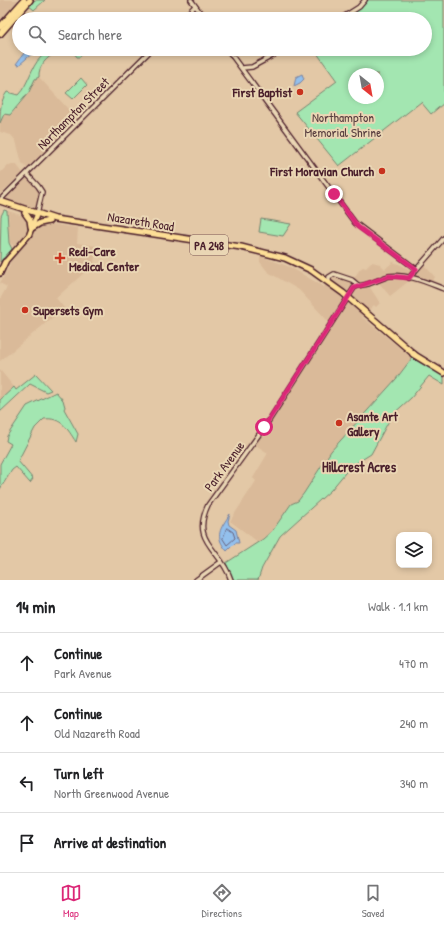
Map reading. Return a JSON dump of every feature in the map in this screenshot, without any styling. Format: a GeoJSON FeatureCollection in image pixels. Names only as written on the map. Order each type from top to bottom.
{"type":"FeatureCollection","features":[{"type":"Feature","properties":{"kind":"highway"},"geometry":{"type":"LineString","coordinates":[[13,12],[24,0]]}},
{"type":"Feature","properties":{"kind":"highway"},"geometry":{"type":"LineString","coordinates":[[19,12],[30,0]]}},
{"type":"Feature","properties":{"kind":"highway"},"geometry":{"type":"LineString","coordinates":[[0,27],[12,14]]}},
{"type":"Feature","properties":{"kind":"highway"},"geometry":{"type":"LineString","coordinates":[[0,34],[12,20]]}},
{"type":"Feature","properties":{"kind":"highway","name":"Nazareth Road"},"geometry":{"type":"LineString","coordinates":[[0,202],[9,204],[49,221],[262,254],[306,271],[347,298]]}},
{"type":"Feature","properties":{"kind":"highway","name":"Nazareth Road"},"geometry":{"type":"LineString","coordinates":[[0,202],[36,216],[260,251],[296,263],[311,270],[330,283],[415,356],[444,373]]}},
{"type":"Feature","properties":{"kind":"highway"},"geometry":{"type":"LineString","coordinates":[[25,213],[30,220],[32,228],[40,223],[49,221]]}},
{"type":"Feature","properties":{"kind":"highway"},"geometry":{"type":"LineString","coordinates":[[0,267],[6,262]]}},
{"type":"Feature","properties":{"kind":"highway"},"geometry":{"type":"LineString","coordinates":[[0,273],[6,262]]}},
{"type":"Feature","properties":{"kind":"main road"},"geometry":{"type":"LineString","coordinates":[[6,262],[32,228],[36,216]]}},
{"type":"Feature","properties":{"kind":"street"},"geometry":{"type":"LineString","coordinates":[[191,0],[200,12]]}},
{"type":"Feature","properties":{"kind":"street"},"geometry":{"type":"LineString","coordinates":[[352,12],[365,0]]}},
{"type":"Feature","properties":{"kind":"street"},"geometry":{"type":"LineString","coordinates":[[189,12],[195,6]]}},
{"type":"Feature","properties":{"kind":"street","name":"Northampton Street"},"geometry":{"type":"LineString","coordinates":[[0,202],[145,56]]}},
{"type":"Feature","properties":{"kind":"street"},"geometry":{"type":"LineString","coordinates":[[233,56],[250,82],[355,223],[416,269]]}},
{"type":"Feature","properties":{"kind":"street"},"geometry":{"type":"LineString","coordinates":[[242,68],[250,68],[272,56]]}},
{"type":"Feature","properties":{"kind":"street"},"geometry":{"type":"LineString","coordinates":[[27,174],[39,187],[42,194],[36,216]]}},
{"type":"Feature","properties":{"kind":"street"},"geometry":{"type":"LineString","coordinates":[[8,193],[6,199],[9,204]]}},
{"type":"Feature","properties":{"kind":"street","name":"Northampton Street"},"geometry":{"type":"LineString","coordinates":[[0,196],[8,193]]}},
{"type":"Feature","properties":{"kind":"street"},"geometry":{"type":"LineString","coordinates":[[409,278],[444,238]]}},
{"type":"Feature","properties":{"kind":"street"},"geometry":{"type":"LineString","coordinates":[[330,283],[328,278],[332,274],[349,279],[358,285],[366,285],[389,276],[409,278],[444,289]]}},
{"type":"Feature","properties":{"kind":"street"},"geometry":{"type":"LineString","coordinates":[[349,279],[353,284],[353,290]]}},
{"type":"Feature","properties":{"kind":"street","name":"Park Avenue"},"geometry":{"type":"LineString","coordinates":[[231,580],[206,540],[202,530],[203,516],[208,505],[268,422],[347,298],[358,285]]}},
{"type":"Feature","properties":{"kind":"street"},"geometry":{"type":"LineString","coordinates":[[196,580],[221,562]]}},
{"type":"Feature","properties":{"kind":"shaded area"},"geometry":{"type":"Polygon","coordinates":[[[0,0],[18,0],[0,21],[0,0]]]}},
{"type":"Feature","properties":{"kind":"shaded area"},"geometry":{"type":"Polygon","coordinates":[[[39,77],[77,119],[27,168],[22,163],[16,141],[11,135],[0,132],[0,123],[4,114],[11,115],[29,92],[35,79],[39,77]]]}},
{"type":"Feature","properties":{"kind":"shaded area"},"geometry":{"type":"Polygon","coordinates":[[[16,164],[23,173],[0,194],[0,173],[8,165],[16,164]]]}},
{"type":"Feature","properties":{"kind":"shaded area"},"geometry":{"type":"Polygon","coordinates":[[[27,174],[42,192],[37,214],[7,202],[6,199],[6,196],[27,174]]]}},
{"type":"Feature","properties":{"kind":"shaded area"},"geometry":{"type":"Polygon","coordinates":[[[8,211],[27,217],[29,226],[45,223],[78,228],[77,243],[96,246],[94,264],[56,298],[64,308],[0,361],[0,299],[7,287],[0,283],[10,265],[9,262],[19,250],[10,243],[8,211]]]}},
{"type":"Feature","properties":{"kind":"shaded area"},"geometry":{"type":"Polygon","coordinates":[[[260,256],[290,267],[324,287],[333,275],[349,281],[354,278],[360,269],[363,267],[366,268],[372,262],[380,264],[385,269],[393,262],[417,274],[424,265],[435,277],[429,286],[409,281],[390,296],[379,283],[369,286],[380,303],[376,307],[374,305],[362,317],[412,358],[396,380],[331,451],[298,501],[291,504],[273,530],[258,542],[230,521],[256,481],[253,478],[268,453],[254,444],[299,378],[328,321],[299,290],[268,272],[260,262],[260,256]]]}},
{"type":"Feature","properties":{"kind":"shaded area"},"geometry":{"type":"Polygon","coordinates":[[[0,370],[14,387],[0,399],[0,370]]]}},
{"type":"Feature","properties":{"kind":"green space"},"geometry":{"type":"Polygon","coordinates":[[[35,0],[45,0],[34,10],[28,5],[35,0]]]}},
{"type":"Feature","properties":{"kind":"green space","name":"Northampton Memorial Shrine"},"geometry":{"type":"Polygon","coordinates":[[[368,0],[444,0],[444,103],[431,114],[421,102],[339,166],[295,112],[337,81],[319,56],[432,56],[432,12],[353,12],[360,8],[368,0]]]}},
{"type":"Feature","properties":{"kind":"green space"},"geometry":{"type":"Polygon","coordinates":[[[42,56],[50,56],[40,69],[39,77],[35,79],[29,92],[10,115],[4,114],[0,123],[0,111],[5,95],[7,92],[18,95],[22,91],[37,61],[42,56]]]}},
{"type":"Feature","properties":{"kind":"green space"},"geometry":{"type":"Polygon","coordinates":[[[81,78],[87,85],[73,99],[66,93],[81,78]]]}},
{"type":"Feature","properties":{"kind":"green space"},"geometry":{"type":"Polygon","coordinates":[[[4,210],[7,211],[9,243],[12,249],[0,262],[1,216],[4,210]]]}},
{"type":"Feature","properties":{"kind":"green space"},"geometry":{"type":"Polygon","coordinates":[[[261,219],[291,224],[283,236],[259,232],[261,219]]]}},
{"type":"Feature","properties":{"kind":"green space"},"geometry":{"type":"Polygon","coordinates":[[[412,358],[444,376],[444,385],[429,376],[411,398],[392,415],[371,454],[350,467],[331,490],[280,536],[262,568],[258,580],[233,580],[226,563],[263,539],[273,530],[291,504],[298,501],[304,493],[331,451],[396,379],[412,358]]]}},
{"type":"Feature","properties":{"kind":"green space"},"geometry":{"type":"Polygon","coordinates":[[[36,374],[51,390],[46,392],[30,384],[0,412],[0,400],[14,387],[16,390],[36,374]]]}},
{"type":"Feature","properties":{"kind":"green space"},"geometry":{"type":"Polygon","coordinates":[[[56,392],[63,400],[65,407],[64,409],[78,434],[76,442],[63,424],[55,420],[44,419],[35,428],[18,461],[33,479],[30,483],[16,467],[12,470],[0,489],[0,464],[11,444],[6,441],[7,436],[27,406],[56,392]]]}},
{"type":"Feature","properties":{"kind":"water"},"geometry":{"type":"Polygon","coordinates":[[[22,56],[29,56],[19,65],[16,64],[22,56]]]}},
{"type":"Feature","properties":{"kind":"water"},"geometry":{"type":"Polygon","coordinates":[[[302,74],[304,79],[294,86],[296,77],[302,74]]]}},
{"type":"Feature","properties":{"kind":"water"},"geometry":{"type":"Polygon","coordinates":[[[230,514],[228,521],[229,525],[236,530],[239,543],[235,543],[227,551],[221,541],[220,532],[223,524],[230,514]]]}},
{"type":"Feature","properties":{"kind":"place","name":"First Baptist"},"geometry":{"type":"Point","coordinates":[300,92]}},
{"type":"Feature","properties":{"kind":"place","name":"First Moravian Church"},"geometry":{"type":"Point","coordinates":[382,171]}},
{"type":"Feature","properties":{"kind":"place","name":"Redi-Care Medical Center"},"geometry":{"type":"Point","coordinates":[60,258]}},
{"type":"Feature","properties":{"kind":"place","name":"Supersets Gym"},"geometry":{"type":"Point","coordinates":[25,310]}},
{"type":"Feature","properties":{"kind":"place","name":"Asante Art Gallery"},"geometry":{"type":"Point","coordinates":[339,423]}},
{"type":"Feature","properties":{"kind":"district","name":"Hillcrest Acres"},"geometry":{"type":"Point","coordinates":[359,466]}},
{"type":"Feature","properties":{"kind":"route"},"geometry":{"type":"LineString","coordinates":[[264,427],[354,288],[359,285],[366,285],[389,276],[404,276],[409,278],[416,269],[358,227],[334,194]]}}]}
